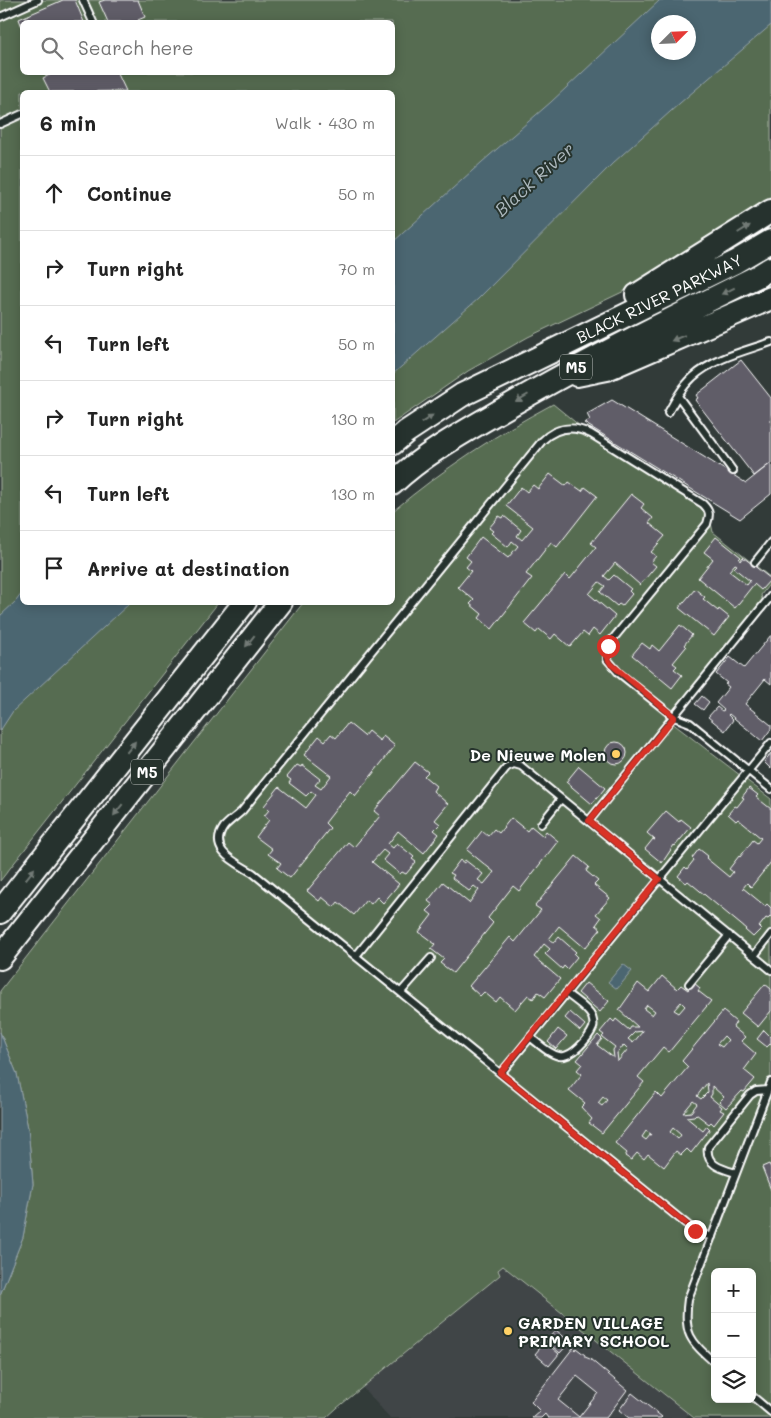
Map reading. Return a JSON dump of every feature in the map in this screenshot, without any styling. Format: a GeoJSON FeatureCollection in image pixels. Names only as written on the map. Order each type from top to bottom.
{"type":"FeatureCollection","features":[{"type":"Feature","properties":{"kind":"highway"},"geometry":{"type":"LineString","coordinates":[[462,395],[488,369],[642,292],[771,211]]}},
{"type":"Feature","properties":{"kind":"highway","name":"BLACK RIVER PARKWAY"},"geometry":{"type":"LineString","coordinates":[[395,441],[462,395],[735,262],[771,241]]}},
{"type":"Feature","properties":{"kind":"highway","name":"BLACK RIVER PARKWAY"},"geometry":{"type":"LineString","coordinates":[[395,481],[410,467],[485,419],[616,346],[771,268]]}},
{"type":"Feature","properties":{"kind":"highway"},"geometry":{"type":"LineString","coordinates":[[554,380],[607,369],[771,298]]}},
{"type":"Feature","properties":{"kind":"highway","name":"M5"},"geometry":{"type":"LineString","coordinates":[[0,912],[243,605]]}},
{"type":"Feature","properties":{"kind":"highway","name":"M5"},"geometry":{"type":"LineString","coordinates":[[0,958],[278,605]]}},
{"type":"Feature","properties":{"kind":"lane"},"geometry":{"type":"LineString","coordinates":[[0,17],[38,0]]}},
{"type":"Feature","properties":{"kind":"lane"},"geometry":{"type":"LineString","coordinates":[[83,0],[92,20]]}},
{"type":"Feature","properties":{"kind":"lane"},"geometry":{"type":"LineString","coordinates":[[0,124],[20,115]]}},
{"type":"Feature","properties":{"kind":"lane"},"geometry":{"type":"LineString","coordinates":[[668,413],[693,377],[713,363],[771,342]]}},
{"type":"Feature","properties":{"kind":"lane"},"geometry":{"type":"LineString","coordinates":[[678,396],[733,471]]}},
{"type":"Feature","properties":{"kind":"lane"},"geometry":{"type":"LineString","coordinates":[[712,1237],[695,1231],[253,873],[230,860],[222,849],[220,837],[226,824],[242,811],[542,441],[557,430],[570,428],[584,431],[704,504],[708,509],[710,517],[707,524],[612,640],[606,653],[607,659],[619,673],[674,717],[690,723],[771,789]]}},
{"type":"Feature","properties":{"kind":"lane"},"geometry":{"type":"LineString","coordinates":[[755,562],[771,542]]}},
{"type":"Feature","properties":{"kind":"lane"},"geometry":{"type":"LineString","coordinates":[[589,821],[771,596]]}},
{"type":"Feature","properties":{"kind":"lane"},"geometry":{"type":"LineString","coordinates":[[500,1073],[771,743]]}},
{"type":"Feature","properties":{"kind":"lane"},"geometry":{"type":"LineString","coordinates":[[356,956],[507,767],[514,764],[521,766],[771,970]]}},
{"type":"Feature","properties":{"kind":"lane"},"geometry":{"type":"LineString","coordinates":[[541,824],[561,799]]}},
{"type":"Feature","properties":{"kind":"lane"},"geometry":{"type":"LineString","coordinates":[[754,956],[771,934]]}},
{"type":"Feature","properties":{"kind":"lane"},"geometry":{"type":"LineString","coordinates":[[689,984],[729,935]]}},
{"type":"Feature","properties":{"kind":"lane"},"geometry":{"type":"LineString","coordinates":[[401,992],[431,958]]}},
{"type":"Feature","properties":{"kind":"lane"},"geometry":{"type":"LineString","coordinates":[[530,1037],[550,1052],[564,1057],[573,1053],[593,1030],[594,1024],[591,1015],[566,993]]}},
{"type":"Feature","properties":{"kind":"lane"},"geometry":{"type":"LineString","coordinates":[[711,1360],[692,1340],[685,1319],[688,1299],[771,1082]]}},
{"type":"Feature","properties":{"kind":"lane"},"geometry":{"type":"LineString","coordinates":[[736,1174],[714,1165],[708,1156],[708,1146],[750,1095],[756,1090],[768,1090]]}},
{"type":"Feature","properties":{"kind":"lane"},"geometry":{"type":"LineString","coordinates":[[756,1399],[771,1412]]}},
{"type":"Feature","properties":{"kind":"shaded area","name":"GARDEN VILLAGE PRIMARY SCHOOL"},"geometry":{"type":"Polygon","coordinates":[[[503,1266],[689,1414],[685,1418],[390,1418],[362,1387],[500,1275],[498,1270],[503,1266]]]}},
{"type":"Feature","properties":{"kind":"green space"},"geometry":{"type":"Polygon","coordinates":[[[0,0],[771,0],[771,199],[708,243],[637,285],[528,337],[468,371],[395,422],[395,90],[20,90],[20,605],[216,605],[0,881],[0,0]]]}},
{"type":"Feature","properties":{"kind":"green space"},"geometry":{"type":"Polygon","coordinates":[[[553,404],[591,435],[708,509],[713,532],[771,578],[771,582],[761,595],[763,602],[667,719],[771,799],[771,1418],[694,1418],[503,1266],[498,1270],[500,1275],[326,1418],[0,1418],[0,1295],[23,1237],[33,1184],[28,1128],[17,1074],[0,1032],[0,991],[301,605],[395,605],[395,509],[450,467],[490,440],[553,404]]]}},
{"type":"Feature","properties":{"kind":"water","name":"Black River"},"geometry":{"type":"Polygon","coordinates":[[[660,0],[771,0],[771,25],[613,163],[478,299],[395,372],[395,240],[551,102],[660,0]]]}},
{"type":"Feature","properties":{"kind":"water"},"geometry":{"type":"Polygon","coordinates":[[[20,596],[20,605],[128,605],[13,711],[0,731],[0,616],[20,596]]]}},
{"type":"Feature","properties":{"kind":"water"},"geometry":{"type":"Polygon","coordinates":[[[623,964],[632,971],[617,989],[608,982],[623,964]]]}},
{"type":"Feature","properties":{"kind":"water"},"geometry":{"type":"Polygon","coordinates":[[[0,1032],[17,1074],[28,1128],[33,1184],[23,1237],[0,1295],[0,1032]]]}},
{"type":"Feature","properties":{"kind":"building"},"geometry":{"type":"Polygon","coordinates":[[[63,0],[75,0],[83,20],[20,20],[20,22],[19,19],[63,0]]]}},
{"type":"Feature","properties":{"kind":"building"},"geometry":{"type":"Polygon","coordinates":[[[105,0],[138,0],[145,17],[138,20],[107,20],[99,2],[105,0]]]}},
{"type":"Feature","properties":{"kind":"building"},"geometry":{"type":"Polygon","coordinates":[[[50,75],[118,75],[126,90],[49,90],[43,78],[50,75]]]}},
{"type":"Feature","properties":{"kind":"building"},"geometry":{"type":"Polygon","coordinates":[[[741,360],[771,398],[771,463],[754,476],[695,400],[698,398],[696,395],[741,360]]]}},
{"type":"Feature","properties":{"kind":"building"},"geometry":{"type":"Polygon","coordinates":[[[612,400],[746,483],[771,463],[771,494],[740,519],[584,423],[590,420],[587,414],[612,400]]]}},
{"type":"Feature","properties":{"kind":"building"},"geometry":{"type":"Polygon","coordinates":[[[550,474],[566,486],[569,482],[582,491],[585,487],[597,496],[557,547],[551,542],[526,574],[532,578],[492,629],[479,618],[482,614],[470,604],[474,600],[458,587],[471,571],[466,567],[471,561],[466,557],[481,537],[508,558],[518,546],[512,541],[508,547],[491,533],[493,531],[489,528],[499,516],[503,518],[504,516],[521,530],[517,536],[522,540],[533,527],[506,506],[521,487],[527,492],[533,485],[538,489],[550,474]]]}},
{"type":"Feature","properties":{"kind":"building"},"geometry":{"type":"Polygon","coordinates":[[[631,494],[644,504],[641,508],[653,518],[649,523],[665,536],[651,552],[656,556],[651,562],[656,566],[640,585],[615,563],[604,576],[609,580],[614,575],[631,589],[629,591],[632,594],[622,606],[619,604],[617,606],[600,592],[605,586],[599,582],[589,594],[615,616],[600,635],[593,629],[588,636],[583,632],[570,647],[555,634],[551,639],[539,629],[536,633],[524,623],[565,574],[570,579],[596,547],[591,543],[631,494]]]}},
{"type":"Feature","properties":{"kind":"building"},"geometry":{"type":"Polygon","coordinates":[[[716,537],[741,557],[740,561],[743,557],[771,579],[761,590],[754,584],[735,608],[698,578],[713,559],[704,552],[716,537]],[[735,564],[729,571],[747,585],[750,581],[734,568],[737,565],[735,564]]]}},
{"type":"Feature","properties":{"kind":"building"},"geometry":{"type":"Polygon","coordinates":[[[695,589],[705,597],[703,599],[729,617],[714,636],[679,608],[695,589]]]}},
{"type":"Feature","properties":{"kind":"building"},"geometry":{"type":"Polygon","coordinates":[[[680,625],[692,635],[684,645],[686,647],[673,663],[677,666],[674,669],[682,675],[672,688],[632,655],[642,643],[650,649],[652,645],[659,651],[680,625]]]}},
{"type":"Feature","properties":{"kind":"building"},"geometry":{"type":"Polygon","coordinates":[[[771,635],[771,684],[765,679],[745,704],[771,725],[771,729],[762,741],[729,714],[733,720],[725,731],[708,717],[717,707],[722,711],[724,710],[716,703],[729,687],[716,674],[730,657],[744,668],[771,635]]]}},
{"type":"Feature","properties":{"kind":"building"},"geometry":{"type":"Polygon","coordinates":[[[702,696],[709,702],[703,710],[695,704],[702,696]]]}},
{"type":"Feature","properties":{"kind":"building"},"geometry":{"type":"Polygon","coordinates":[[[348,723],[364,736],[368,731],[380,741],[383,736],[395,746],[355,796],[350,791],[325,823],[330,828],[290,878],[277,868],[281,863],[268,854],[272,849],[256,837],[269,820],[264,816],[269,810],[264,806],[279,787],[306,808],[316,795],[311,791],[306,796],[289,783],[291,780],[287,777],[297,765],[301,767],[302,765],[320,779],[315,785],[321,789],[331,776],[304,755],[319,736],[325,741],[331,734],[336,738],[348,723]]]}},
{"type":"Feature","properties":{"kind":"building","name":"De Nieuwe Molen"},"geometry":{"type":"Polygon","coordinates":[[[616,742],[624,745],[627,753],[624,761],[616,764],[608,761],[605,753],[608,745],[616,742]]]}},
{"type":"Feature","properties":{"kind":"building"},"geometry":{"type":"Polygon","coordinates":[[[771,753],[771,769],[764,762],[771,753]]]}},
{"type":"Feature","properties":{"kind":"building"},"geometry":{"type":"Polygon","coordinates":[[[415,762],[428,772],[424,776],[436,786],[433,791],[448,804],[435,820],[440,824],[434,830],[439,834],[424,853],[398,831],[388,844],[393,848],[397,843],[414,857],[412,859],[416,862],[406,874],[402,872],[400,874],[383,860],[388,854],[383,850],[372,862],[399,884],[383,903],[377,897],[371,904],[366,900],[354,915],[338,902],[334,907],[322,897],[319,901],[307,891],[348,842],[354,847],[380,816],[374,811],[415,762]]]}},
{"type":"Feature","properties":{"kind":"building"},"geometry":{"type":"Polygon","coordinates":[[[579,766],[605,788],[592,804],[566,782],[579,766]]]}},
{"type":"Feature","properties":{"kind":"building"},"geometry":{"type":"Polygon","coordinates":[[[749,788],[758,795],[756,797],[771,809],[771,862],[751,887],[747,883],[743,888],[765,906],[767,904],[771,908],[771,916],[768,919],[766,918],[759,927],[761,929],[753,937],[688,881],[686,883],[678,876],[694,860],[692,858],[699,849],[708,856],[706,858],[729,877],[733,872],[729,869],[739,856],[753,840],[757,843],[761,838],[738,819],[736,821],[728,814],[735,806],[737,807],[749,788]]]}},
{"type":"Feature","properties":{"kind":"building"},"geometry":{"type":"Polygon","coordinates":[[[666,811],[679,822],[681,819],[691,827],[674,845],[662,863],[645,849],[653,839],[655,840],[647,833],[666,811]]]}},
{"type":"Feature","properties":{"kind":"building"},"geometry":{"type":"Polygon","coordinates":[[[511,818],[527,831],[531,826],[543,836],[546,831],[558,841],[519,891],[513,886],[488,918],[493,923],[453,973],[440,963],[444,959],[431,949],[435,944],[419,932],[432,915],[427,911],[433,905],[428,901],[443,882],[469,903],[479,890],[474,886],[469,891],[452,878],[454,875],[450,873],[460,860],[464,863],[465,860],[483,874],[478,880],[484,884],[494,872],[467,850],[482,831],[488,836],[494,829],[499,833],[511,818]]]}},
{"type":"Feature","properties":{"kind":"building"},"geometry":{"type":"Polygon","coordinates":[[[576,856],[589,867],[586,871],[598,881],[594,885],[610,898],[596,914],[601,918],[596,925],[601,929],[585,948],[559,926],[549,939],[554,943],[559,937],[576,952],[574,954],[577,957],[567,969],[564,966],[562,969],[545,954],[550,949],[544,944],[534,957],[560,979],[545,997],[538,992],[533,999],[528,995],[515,1010],[500,997],[496,1002],[484,992],[480,996],[469,986],[510,937],[515,942],[541,910],[535,906],[576,856]]]}},
{"type":"Feature","properties":{"kind":"building"},"geometry":{"type":"Polygon","coordinates":[[[662,976],[677,989],[681,985],[688,990],[694,983],[700,988],[698,991],[711,1001],[669,1052],[663,1047],[638,1077],[644,1082],[602,1133],[589,1123],[592,1119],[581,1107],[585,1103],[569,1090],[582,1074],[577,1070],[582,1064],[577,1060],[598,1035],[602,1039],[597,1045],[614,1058],[613,1050],[615,1047],[602,1037],[604,1035],[600,1032],[611,1019],[614,1022],[616,1019],[629,1030],[631,1027],[638,1027],[619,1010],[638,983],[649,992],[662,976]],[[681,1002],[674,1010],[679,1013],[685,1006],[681,1002]],[[647,1005],[644,1009],[652,1015],[655,1011],[647,1005]],[[643,1031],[635,1032],[628,1039],[633,1043],[643,1031]],[[624,1045],[617,1053],[618,1061],[628,1049],[624,1045]],[[603,1097],[598,1103],[602,1106],[607,1100],[603,1097]]]}},
{"type":"Feature","properties":{"kind":"building"},"geometry":{"type":"Polygon","coordinates":[[[586,983],[609,1001],[600,1012],[578,993],[586,983]]]}},
{"type":"Feature","properties":{"kind":"building"},"geometry":{"type":"Polygon","coordinates":[[[765,984],[771,989],[771,1011],[758,1027],[741,1013],[765,984]]]}},
{"type":"Feature","properties":{"kind":"building"},"geometry":{"type":"Polygon","coordinates":[[[723,1011],[736,1022],[733,1027],[745,1037],[741,1041],[756,1054],[744,1070],[755,1079],[726,1108],[719,1102],[724,1097],[712,1086],[710,1097],[722,1107],[720,1110],[724,1112],[714,1125],[711,1122],[709,1124],[696,1114],[686,1117],[703,1131],[707,1126],[710,1129],[691,1153],[687,1149],[681,1155],[676,1151],[664,1167],[648,1154],[644,1159],[637,1153],[631,1160],[625,1156],[627,1153],[615,1143],[656,1092],[662,1098],[688,1067],[682,1061],[723,1011]],[[724,1036],[717,1044],[722,1047],[728,1040],[724,1036]],[[707,1083],[697,1096],[701,1099],[708,1092],[707,1083]],[[693,1101],[683,1113],[691,1112],[697,1104],[693,1101]],[[673,1128],[670,1132],[678,1139],[681,1135],[673,1128]],[[646,1131],[642,1137],[646,1140],[651,1134],[646,1131]]]}},
{"type":"Feature","properties":{"kind":"building"},"geometry":{"type":"Polygon","coordinates":[[[570,1012],[585,1025],[580,1031],[565,1018],[570,1012]]]}},
{"type":"Feature","properties":{"kind":"building"},"geometry":{"type":"Polygon","coordinates":[[[558,1029],[567,1036],[556,1049],[548,1042],[558,1029]]]}},
{"type":"Feature","properties":{"kind":"building"},"geometry":{"type":"Polygon","coordinates":[[[764,1030],[771,1037],[771,1043],[767,1047],[757,1039],[764,1030]]]}},
{"type":"Feature","properties":{"kind":"building"},"geometry":{"type":"Polygon","coordinates":[[[769,1164],[771,1168],[771,1190],[762,1167],[769,1164]]]}},
{"type":"Feature","properties":{"kind":"building"},"geometry":{"type":"Polygon","coordinates":[[[556,1330],[570,1342],[560,1353],[546,1341],[556,1330]]]}},
{"type":"Feature","properties":{"kind":"building"},"geometry":{"type":"Polygon","coordinates":[[[545,1342],[559,1354],[549,1366],[535,1354],[545,1342]]]}},
{"type":"Feature","properties":{"kind":"building"},"geometry":{"type":"Polygon","coordinates":[[[573,1348],[575,1350],[576,1348],[585,1355],[585,1357],[590,1359],[627,1390],[606,1418],[548,1418],[545,1414],[541,1418],[532,1418],[540,1411],[531,1402],[573,1348]],[[577,1376],[558,1400],[579,1417],[598,1393],[577,1376]]]}},
{"type":"Feature","properties":{"kind":"building"},"geometry":{"type":"Polygon","coordinates":[[[632,1393],[662,1417],[629,1418],[619,1410],[632,1393]]]}},
{"type":"Feature","properties":{"kind":"place","name":"De Nieuwe Molen"},"geometry":{"type":"Point","coordinates":[616,754]}},
{"type":"Feature","properties":{"kind":"place","name":"GARDEN VILLAGE PRIMARY SCHOOL"},"geometry":{"type":"Point","coordinates":[508,1331]}},
{"type":"Feature","properties":{"kind":"route"},"geometry":{"type":"LineString","coordinates":[[608,646],[607,659],[619,673],[674,717],[589,821],[659,879],[500,1073],[695,1231]]}}]}
